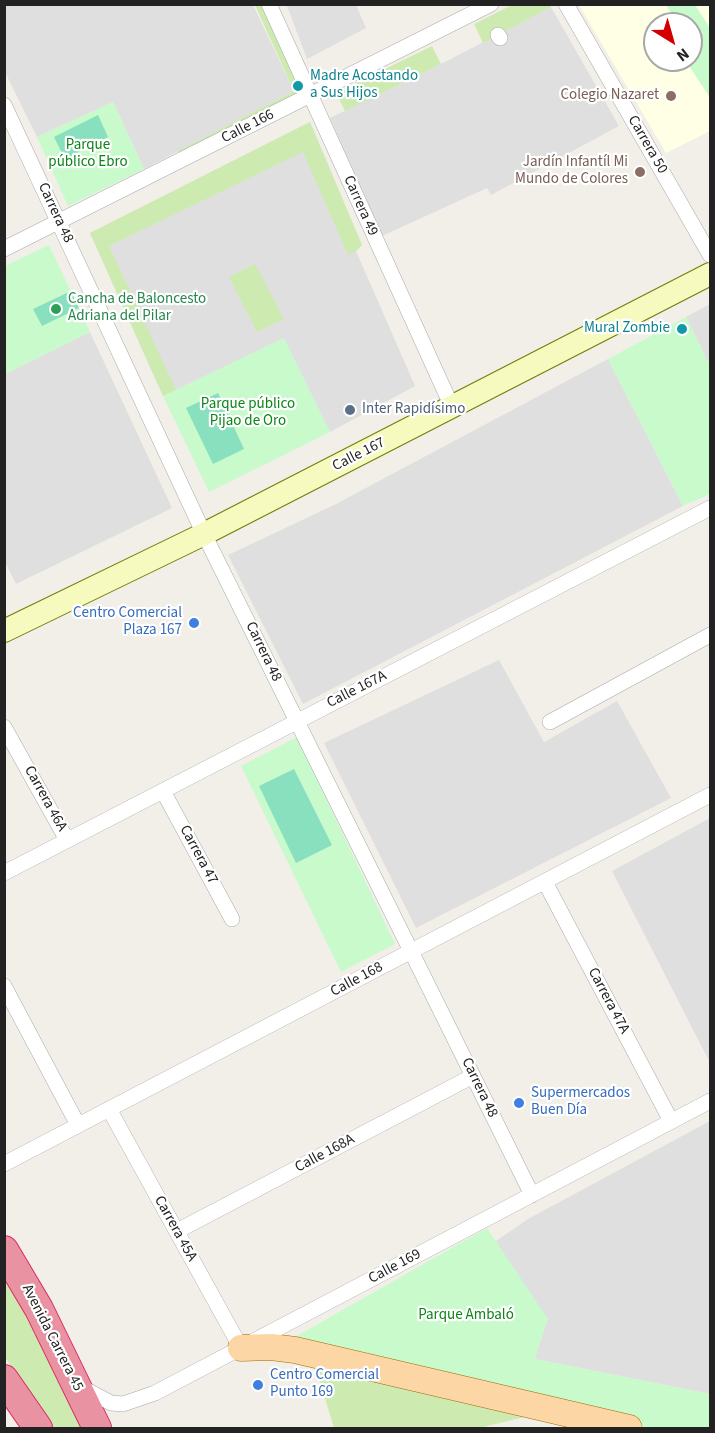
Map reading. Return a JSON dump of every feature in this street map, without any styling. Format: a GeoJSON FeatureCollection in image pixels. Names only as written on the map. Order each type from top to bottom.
{"type":"FeatureCollection","features":[{"type":"Feature","properties":{"kind":"highway","name":"Avenida Carrera 45"},"geometry":{"type":"LineString","coordinates":[[4,1250],[39,1309],[97,1428]]}},
{"type":"Feature","properties":{"kind":"highway"},"geometry":{"type":"LineString","coordinates":[[4,1379],[38,1428]]}},
{"type":"Feature","properties":{"kind":"main road"},"geometry":{"type":"LineString","coordinates":[[242,1348],[271,1347],[295,1350],[629,1428]]}},
{"type":"Feature","properties":{"kind":"street","name":"Carrera 49"},"geometry":{"type":"LineString","coordinates":[[269,4],[452,407]]}},
{"type":"Feature","properties":{"kind":"street","name":"Carrera 50"},"geometry":{"type":"LineString","coordinates":[[566,4],[711,255]]}},
{"type":"Feature","properties":{"kind":"street","name":"Calle 166"},"geometry":{"type":"LineString","coordinates":[[4,249],[310,95],[489,9]]}},
{"type":"Feature","properties":{"kind":"street","name":"Carrera 48"},"geometry":{"type":"LineString","coordinates":[[4,105],[204,534],[532,1195]]}},
{"type":"Feature","properties":{"kind":"street","name":"Calle 167"},"geometry":{"type":"LineString","coordinates":[[4,631],[204,534],[711,274]]}},
{"type":"Feature","properties":{"kind":"street","name":"Calle 167A"},"geometry":{"type":"LineString","coordinates":[[4,873],[711,508]]}},
{"type":"Feature","properties":{"kind":"street"},"geometry":{"type":"LineString","coordinates":[[550,722],[711,635]]}},
{"type":"Feature","properties":{"kind":"street","name":"Carrera 46A"},"geometry":{"type":"LineString","coordinates":[[4,727],[67,840]]}},
{"type":"Feature","properties":{"kind":"street","name":"Carrera 47"},"geometry":{"type":"LineString","coordinates":[[164,790],[232,919]]}},
{"type":"Feature","properties":{"kind":"street","name":"Calle 168"},"geometry":{"type":"LineString","coordinates":[[4,1164],[711,795]]}},
{"type":"Feature","properties":{"kind":"street","name":"Carrera 47A"},"geometry":{"type":"LineString","coordinates":[[545,882],[671,1121]]}},
{"type":"Feature","properties":{"kind":"street"},"geometry":{"type":"LineString","coordinates":[[4,986],[78,1125]]}},
{"type":"Feature","properties":{"kind":"street","name":"Calle 168A"},"geometry":{"type":"LineString","coordinates":[[177,1232],[473,1076]]}},
{"type":"Feature","properties":{"kind":"street","name":"Calle 169"},"geometry":{"type":"LineString","coordinates":[[77,1384],[111,1402],[123,1404],[155,1393],[711,1101]]}},
{"type":"Feature","properties":{"kind":"street","name":"Carrera 45A"},"geometry":{"type":"LineString","coordinates":[[109,1109],[242,1348]]}},
{"type":"Feature","properties":{"kind":"shaded area"},"geometry":{"type":"Polygon","coordinates":[[[290,4],[356,5],[366,28],[307,59],[287,6],[290,4]]]}},
{"type":"Feature","properties":{"kind":"shaded area"},"geometry":{"type":"Polygon","coordinates":[[[4,5],[253,5],[294,91],[144,169],[113,102],[37,137],[5,72],[4,5]]]}},
{"type":"Feature","properties":{"kind":"shaded area","name":"Colegio Nazaret"},"geometry":{"type":"Polygon","coordinates":[[[579,5],[710,5],[710,131],[666,153],[579,5]]]}},
{"type":"Feature","properties":{"kind":"shaded area"},"geometry":{"type":"Polygon","coordinates":[[[551,7],[619,126],[491,195],[487,188],[382,236],[330,118],[551,7]]]}},
{"type":"Feature","properties":{"kind":"shaded area"},"geometry":{"type":"Polygon","coordinates":[[[310,122],[362,245],[356,251],[415,386],[330,432],[283,339],[163,396],[90,233],[310,122]]]}},
{"type":"Feature","properties":{"kind":"shaded area"},"geometry":{"type":"Polygon","coordinates":[[[710,304],[710,366],[686,317],[710,304]]]}},
{"type":"Feature","properties":{"kind":"shaded area"},"geometry":{"type":"Polygon","coordinates":[[[90,332],[172,508],[16,584],[5,562],[5,374],[90,332]]]}},
{"type":"Feature","properties":{"kind":"shaded area"},"geometry":{"type":"Polygon","coordinates":[[[608,359],[683,506],[303,704],[228,555],[334,505],[608,359]]]}},
{"type":"Feature","properties":{"kind":"shaded area"},"geometry":{"type":"Polygon","coordinates":[[[499,660],[544,742],[617,701],[671,798],[416,928],[324,743],[499,660]]]}},
{"type":"Feature","properties":{"kind":"shaded area"},"geometry":{"type":"Polygon","coordinates":[[[710,818],[710,1063],[612,871],[710,818]]]}},
{"type":"Feature","properties":{"kind":"shaded area"},"geometry":{"type":"Polygon","coordinates":[[[710,1121],[710,1394],[535,1359],[496,1241],[528,1219],[710,1121]]]}},
{"type":"Feature","properties":{"kind":"green space"},"geometry":{"type":"Polygon","coordinates":[[[255,5],[262,5],[305,92],[181,156],[178,151],[294,91],[255,5]]]}},
{"type":"Feature","properties":{"kind":"green space"},"geometry":{"type":"Polygon","coordinates":[[[512,5],[550,5],[551,7],[483,43],[474,24],[512,5]]]}},
{"type":"Feature","properties":{"kind":"green space"},"geometry":{"type":"Polygon","coordinates":[[[666,5],[695,5],[700,12],[670,12],[666,5]]]}},
{"type":"Feature","properties":{"kind":"green space"},"geometry":{"type":"Polygon","coordinates":[[[703,17],[710,28],[709,96],[693,72],[703,72],[703,17]]]}},
{"type":"Feature","properties":{"kind":"green space"},"geometry":{"type":"Polygon","coordinates":[[[432,46],[441,64],[345,111],[336,93],[432,46]]]}},
{"type":"Feature","properties":{"kind":"green space","name":"Parque público Ebro"},"geometry":{"type":"Polygon","coordinates":[[[113,102],[144,169],[68,206],[37,137],[113,102]]]}},
{"type":"Feature","properties":{"kind":"green space"},"geometry":{"type":"Polygon","coordinates":[[[98,115],[108,137],[65,159],[54,137],[98,115]]]}},
{"type":"Feature","properties":{"kind":"green space"},"geometry":{"type":"Polygon","coordinates":[[[310,122],[362,245],[356,251],[348,255],[303,152],[109,246],[176,390],[163,396],[90,233],[310,122]]]}},
{"type":"Feature","properties":{"kind":"green space"},"geometry":{"type":"Polygon","coordinates":[[[49,245],[90,332],[5,374],[5,266],[49,245]]]}},
{"type":"Feature","properties":{"kind":"green space"},"geometry":{"type":"Polygon","coordinates":[[[255,264],[284,319],[257,332],[229,277],[255,264]]]}},
{"type":"Feature","properties":{"kind":"green space","name":"Cancha de Baloncesto Adriana del Pilar"},"geometry":{"type":"Polygon","coordinates":[[[71,291],[79,308],[42,326],[33,309],[71,291]]]}},
{"type":"Feature","properties":{"kind":"green space"},"geometry":{"type":"Polygon","coordinates":[[[686,317],[710,366],[710,494],[683,506],[608,359],[686,317]]]}},
{"type":"Feature","properties":{"kind":"green space","name":"Parque público Pijao de Oro"},"geometry":{"type":"Polygon","coordinates":[[[284,338],[330,432],[209,492],[163,396],[284,338]]]}},
{"type":"Feature","properties":{"kind":"green space"},"geometry":{"type":"Polygon","coordinates":[[[218,393],[244,449],[213,464],[186,408],[218,393]]]}},
{"type":"Feature","properties":{"kind":"green space"},"geometry":{"type":"Polygon","coordinates":[[[297,737],[395,944],[341,972],[241,766],[297,737]]]}},
{"type":"Feature","properties":{"kind":"green space"},"geometry":{"type":"Polygon","coordinates":[[[294,769],[332,845],[296,863],[259,786],[294,769]]]}},
{"type":"Feature","properties":{"kind":"green space","name":"Parque Ambaló"},"geometry":{"type":"Polygon","coordinates":[[[487,1228],[548,1319],[535,1359],[710,1394],[710,1428],[652,1428],[516,1398],[295,1337],[487,1228]]]}},
{"type":"Feature","properties":{"kind":"green space"},"geometry":{"type":"Polygon","coordinates":[[[4,1266],[86,1428],[51,1428],[5,1357],[4,1266]]]}},
{"type":"Feature","properties":{"kind":"green space"},"geometry":{"type":"Polygon","coordinates":[[[316,1369],[529,1416],[479,1428],[334,1428],[316,1369]]]}},
{"type":"Feature","properties":{"kind":"place","name":"Madre Acostando a Sus Hijos"},"geometry":{"type":"Point","coordinates":[298,86]}},
{"type":"Feature","properties":{"kind":"place","name":"Colegio Nazaret"},"geometry":{"type":"Point","coordinates":[671,96]}},
{"type":"Feature","properties":{"kind":"place","name":"Jardín Infantíl Mi Mundo de Colores"},"geometry":{"type":"Point","coordinates":[640,172]}},
{"type":"Feature","properties":{"kind":"place","name":"Cancha de Baloncesto Adriana del Pilar"},"geometry":{"type":"Point","coordinates":[56,309]}},
{"type":"Feature","properties":{"kind":"place","name":"Mural Zombie"},"geometry":{"type":"Point","coordinates":[682,329]}},
{"type":"Feature","properties":{"kind":"place","name":"Inter Rapidísimo"},"geometry":{"type":"Point","coordinates":[350,410]}},
{"type":"Feature","properties":{"kind":"place","name":"Centro Comercial Plaza 167"},"geometry":{"type":"Point","coordinates":[194,623]}},
{"type":"Feature","properties":{"kind":"place","name":"Supermercados Buen Día"},"geometry":{"type":"Point","coordinates":[519,1103]}},
{"type":"Feature","properties":{"kind":"place","name":"Centro Comercial Punto 169"},"geometry":{"type":"Point","coordinates":[258,1385]}}]}
